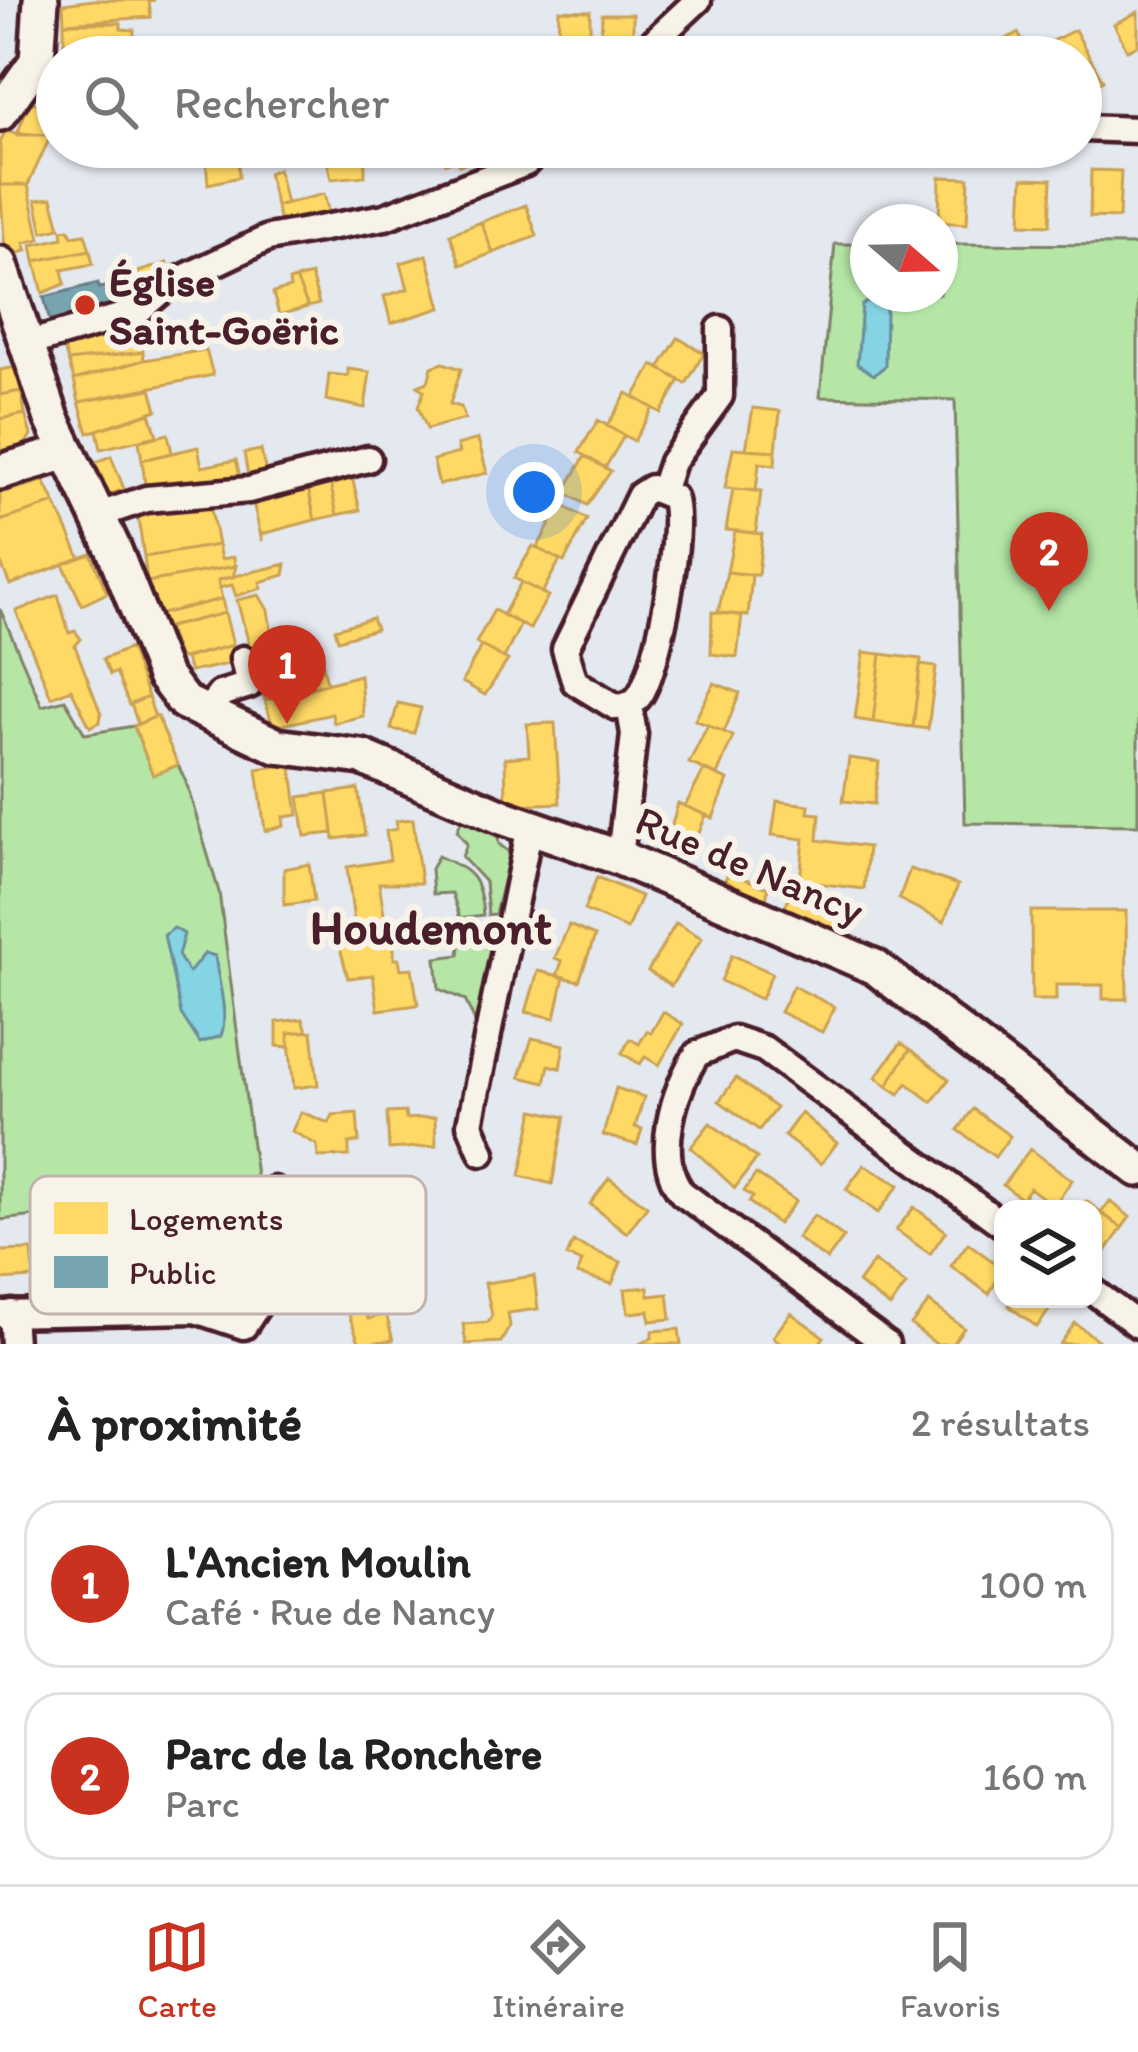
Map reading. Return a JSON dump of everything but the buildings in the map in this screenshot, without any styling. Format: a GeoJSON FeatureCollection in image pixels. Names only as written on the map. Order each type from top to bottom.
{"type":"FeatureCollection","features":[{"type":"Feature","properties":{"kind":"street"},"geometry":{"type":"LineString","coordinates":[[39,36],[41,0]]}},
{"type":"Feature","properties":{"kind":"street"},"geometry":{"type":"LineString","coordinates":[[659,36],[698,0]]}},
{"type":"Feature","properties":{"kind":"street"},"geometry":{"type":"LineString","coordinates":[[0,113],[36,62]]}},
{"type":"Feature","properties":{"kind":"street"},"geometry":{"type":"LineString","coordinates":[[1102,129],[1138,130]]}},
{"type":"Feature","properties":{"kind":"street"},"geometry":{"type":"LineString","coordinates":[[30,343],[137,312],[170,285],[268,238],[385,217],[513,168]]}},
{"type":"Feature","properties":{"kind":"street"},"geometry":{"type":"LineString","coordinates":[[0,264],[68,452],[99,515],[164,676],[204,715],[220,694],[249,686],[243,659]]}},
{"type":"Feature","properties":{"kind":"street"},"geometry":{"type":"LineString","coordinates":[[663,489],[672,463],[721,396],[720,328]]}},
{"type":"Feature","properties":{"kind":"street"},"geometry":{"type":"LineString","coordinates":[[0,472],[68,452]]}},
{"type":"Feature","properties":{"kind":"street"},"geometry":{"type":"LineString","coordinates":[[99,515],[146,499],[249,490],[368,459]]}},
{"type":"Feature","properties":{"kind":"street"},"geometry":{"type":"LineString","coordinates":[[620,857],[634,734],[629,705],[650,674],[675,538],[678,508],[663,489]]}},
{"type":"Feature","properties":{"kind":"street"},"geometry":{"type":"LineString","coordinates":[[629,705],[616,707],[575,682],[565,649],[640,495],[663,489]]}},
{"type":"Feature","properties":{"kind":"street","name":"Rue de Nancy"},"geometry":{"type":"LineString","coordinates":[[204,715],[277,746],[362,758],[620,857],[875,967],[1138,1168]]}},
{"type":"Feature","properties":{"kind":"street"},"geometry":{"type":"LineString","coordinates":[[482,1153],[470,1124],[493,1031],[530,826]]}},
{"type":"Feature","properties":{"kind":"street"},"geometry":{"type":"LineString","coordinates":[[886,1344],[682,1193],[670,1179],[667,1146],[697,1054],[734,1039],[764,1048],[994,1218]]}},
{"type":"Feature","properties":{"kind":"street"},"geometry":{"type":"LineString","coordinates":[[1102,1298],[1138,1324]]}},
{"type":"Feature","properties":{"kind":"street"},"geometry":{"type":"LineString","coordinates":[[6,1314],[14,1344]]}},
{"type":"Feature","properties":{"kind":"street"},"geometry":{"type":"LineString","coordinates":[[208,1314],[244,1326],[252,1314]]}},
{"type":"Feature","properties":{"kind":"green space"},"geometry":{"type":"Polygon","coordinates":[[[835,244],[850,244],[850,312],[958,312],[958,244],[1138,245],[1138,825],[965,823],[955,400],[820,397],[835,244]]]}},
{"type":"Feature","properties":{"kind":"green space"},"geometry":{"type":"Polygon","coordinates":[[[0,609],[42,706],[65,700],[85,734],[134,726],[153,774],[178,765],[186,782],[219,892],[256,1176],[30,1176],[30,1217],[0,1220],[0,609]]]}},
{"type":"Feature","properties":{"kind":"green space"},"geometry":{"type":"Polygon","coordinates":[[[463,816],[497,830],[499,844],[510,853],[495,914],[488,915],[485,882],[462,857],[467,844],[457,831],[463,816]]]}},
{"type":"Feature","properties":{"kind":"green space"},"geometry":{"type":"Polygon","coordinates":[[[438,856],[472,876],[483,915],[460,918],[452,893],[433,894],[431,869],[438,856]]]}},
{"type":"Feature","properties":{"kind":"green space"},"geometry":{"type":"Polygon","coordinates":[[[498,926],[478,1028],[465,1000],[439,989],[436,958],[459,955],[462,928],[498,926]]]}},
{"type":"Feature","properties":{"kind":"water"},"geometry":{"type":"Polygon","coordinates":[[[861,312],[886,312],[885,366],[874,375],[857,364],[861,312]]]}},
{"type":"Feature","properties":{"kind":"water"},"geometry":{"type":"Polygon","coordinates":[[[174,928],[184,934],[178,955],[189,973],[205,953],[215,956],[223,1028],[221,1036],[200,1043],[181,1014],[164,935],[174,928]]]}},
{"type":"Feature","properties":{"kind":"place","name":"Église Saint-Goëric"},"geometry":{"type":"Point","coordinates":[85,305]}},
{"type":"Feature","properties":{"kind":"place","name":"Parc de la Ronchère"},"geometry":{"type":"Point","coordinates":[1049,611]}},
{"type":"Feature","properties":{"kind":"place","name":"L'Ancien Moulin"},"geometry":{"type":"Point","coordinates":[287,724]}},
{"type":"Feature","properties":{"kind":"district","name":"Houdemont"},"geometry":{"type":"Point","coordinates":[431,927]}}]}
